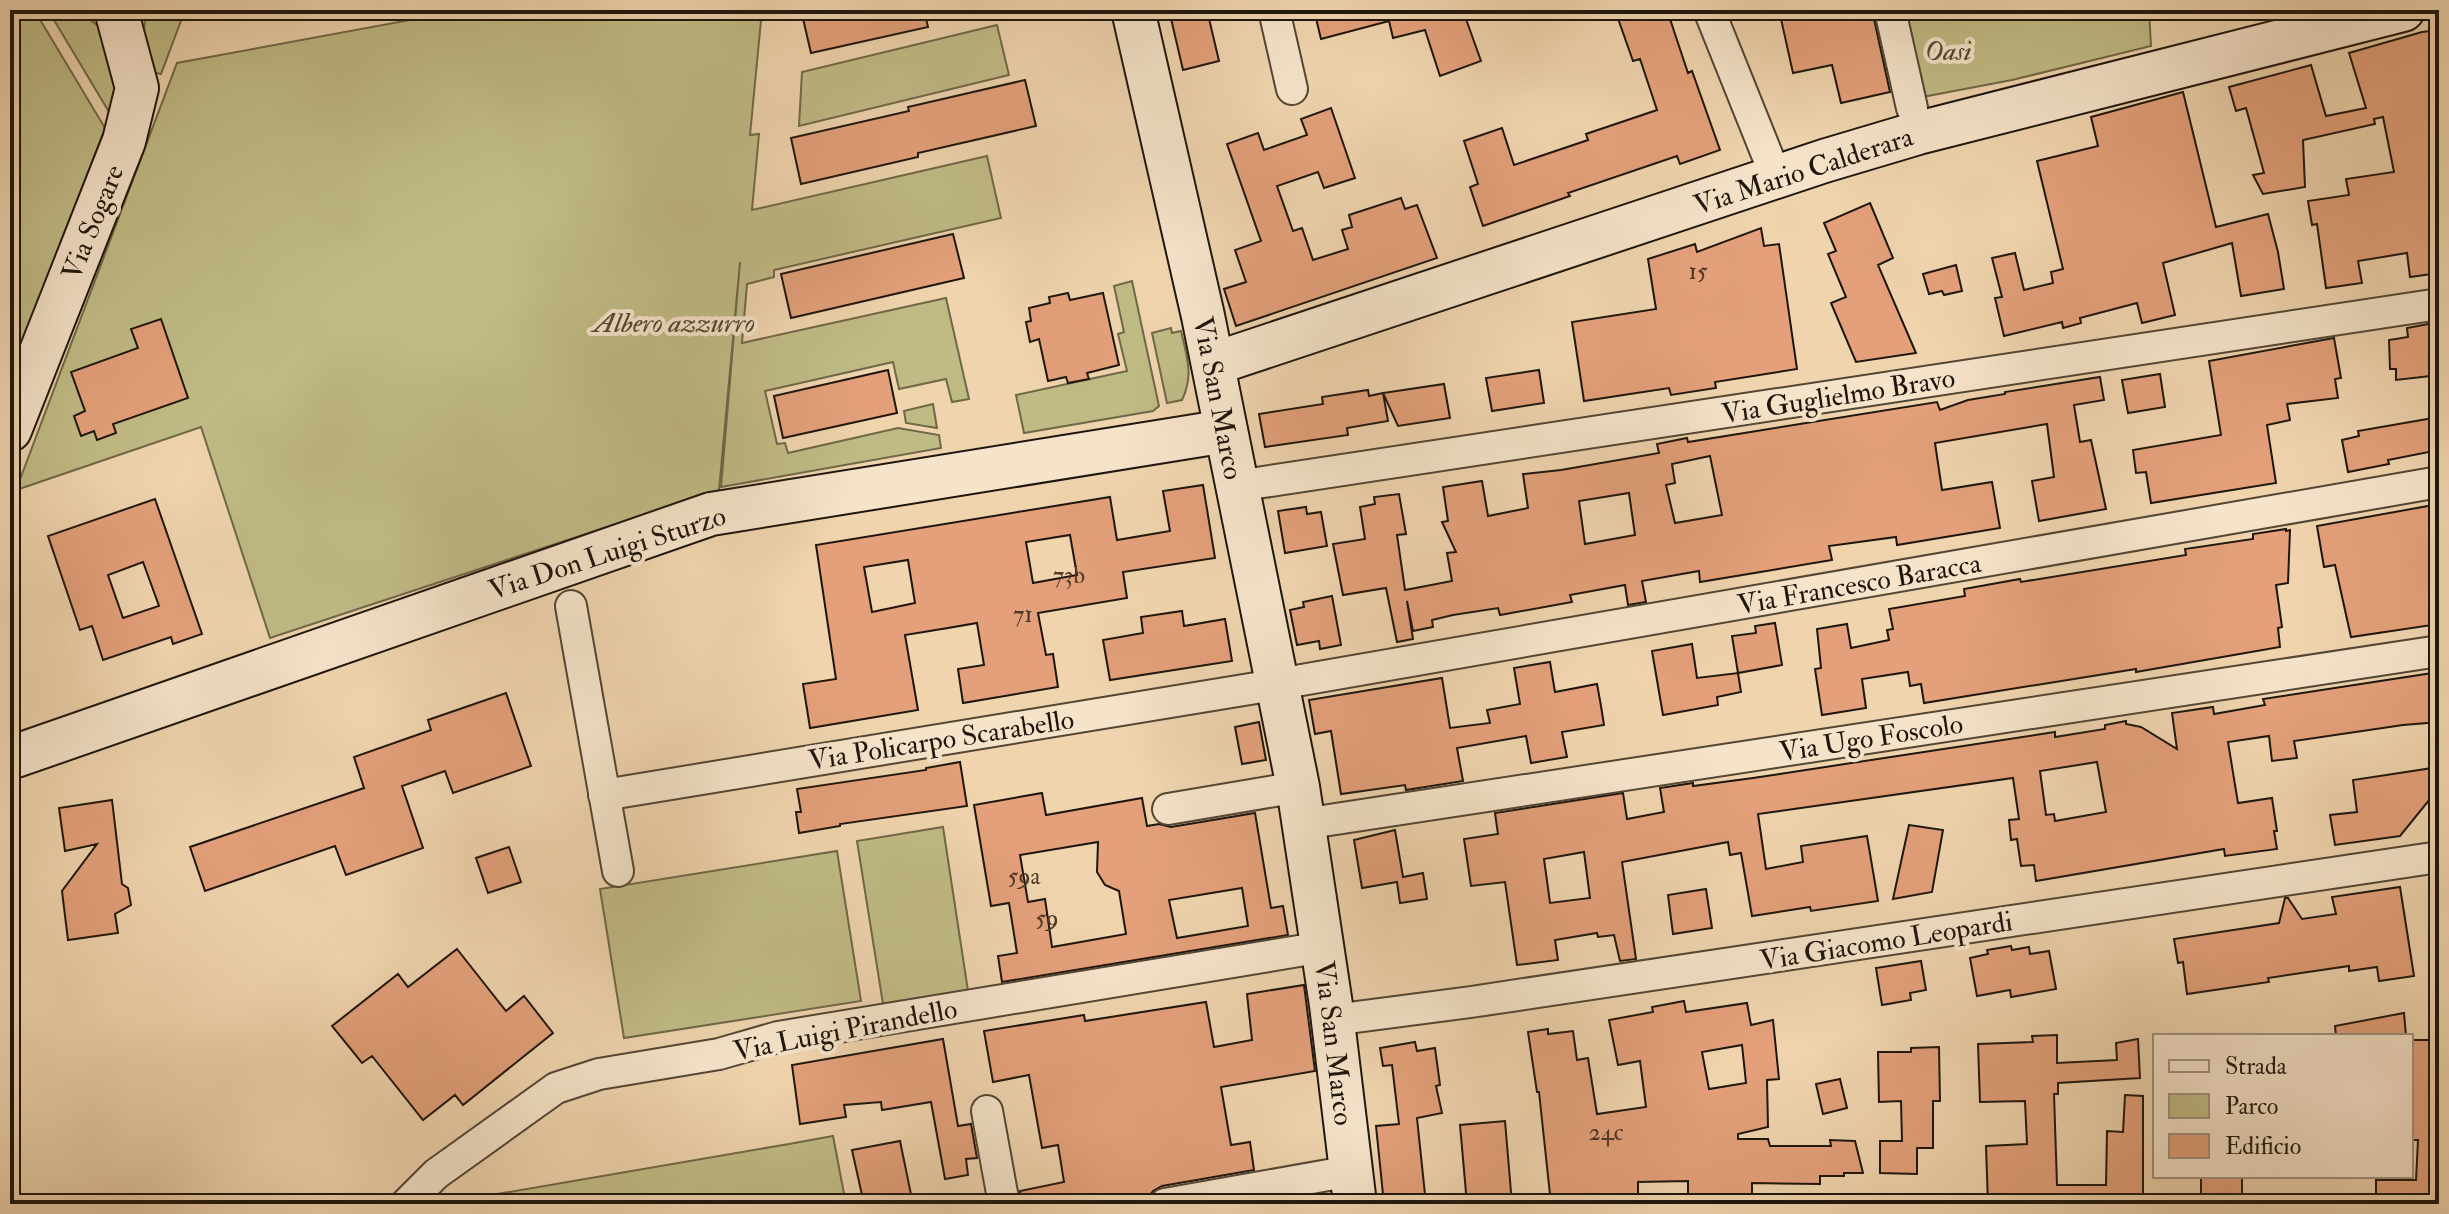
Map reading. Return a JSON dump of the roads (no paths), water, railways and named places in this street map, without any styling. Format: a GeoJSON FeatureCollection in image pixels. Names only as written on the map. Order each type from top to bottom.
{"type":"FeatureCollection","features":[{"type":"Feature","properties":{"kind":"street","name":"Via Sogare"},"geometry":{"type":"LineString","coordinates":[[10,430],[124,141],[137,88],[116,10]]}},
{"type":"Feature","properties":{"kind":"street","name":"Via San Marco"},"geometry":{"type":"LineString","coordinates":[[1133,10],[1213,364],[1301,806],[1333,1020],[1353,1187]]}},
{"type":"Feature","properties":{"kind":"street"},"geometry":{"type":"LineString","coordinates":[[1274,10],[1292,89]]}},
{"type":"Feature","properties":{"kind":"street"},"geometry":{"type":"LineString","coordinates":[[1709,10],[1776,177]]}},
{"type":"Feature","properties":{"kind":"street"},"geometry":{"type":"LineString","coordinates":[[1890,10],[1912,108]]}},
{"type":"Feature","properties":{"kind":"street","name":"Via Mario Calderara"},"geometry":{"type":"LineString","coordinates":[[1213,364],[1776,177],[1918,133],[2403,10]]}},
{"type":"Feature","properties":{"kind":"street","name":"Via Guglielmo Bravo"},"geometry":{"type":"LineString","coordinates":[[1237,486],[2439,304]]}},
{"type":"Feature","properties":{"kind":"street","name":"Via Don Luigi Sturzo"},"geometry":{"type":"LineString","coordinates":[[10,758],[711,514],[1226,431]]}},
{"type":"Feature","properties":{"kind":"street","name":"Via Francesco Baracca"},"geometry":{"type":"LineString","coordinates":[[1278,684],[2439,482]]}},
{"type":"Feature","properties":{"kind":"street"},"geometry":{"type":"LineString","coordinates":[[571,606],[618,871]]}},
{"type":"Feature","properties":{"kind":"street","name":"Via Ugo Foscolo"},"geometry":{"type":"LineString","coordinates":[[1301,806],[2439,651]]}},
{"type":"Feature","properties":{"kind":"street","name":"Via Policarpo Scarabello"},"geometry":{"type":"LineString","coordinates":[[604,795],[1278,684]]}},
{"type":"Feature","properties":{"kind":"street"},"geometry":{"type":"LineString","coordinates":[[1168,809],[1301,806]]}},
{"type":"Feature","properties":{"kind":"street","name":"Via Giacomo Leopardi"},"geometry":{"type":"LineString","coordinates":[[1333,1020],[2439,857]]}},
{"type":"Feature","properties":{"kind":"street","name":"Via Luigi Pirandello"},"geometry":{"type":"LineString","coordinates":[[406,1204],[436,1174],[556,1088],[599,1074],[719,1054],[778,1037],[1323,947]]}},
{"type":"Feature","properties":{"kind":"street"},"geometry":{"type":"LineString","coordinates":[[987,1111],[1004,1204]]}},
{"type":"Feature","properties":{"kind":"street"},"geometry":{"type":"LineString","coordinates":[[1165,1204],[1353,1187]]}},
{"type":"Feature","properties":{"kind":"park label","name":"Oasi"},"geometry":{"type":"Point","coordinates":[1948,50]}},
{"type":"Feature","properties":{"kind":"park label","name":"Albero azzurro"},"geometry":{"type":"Point","coordinates":[674,322]}}]}
